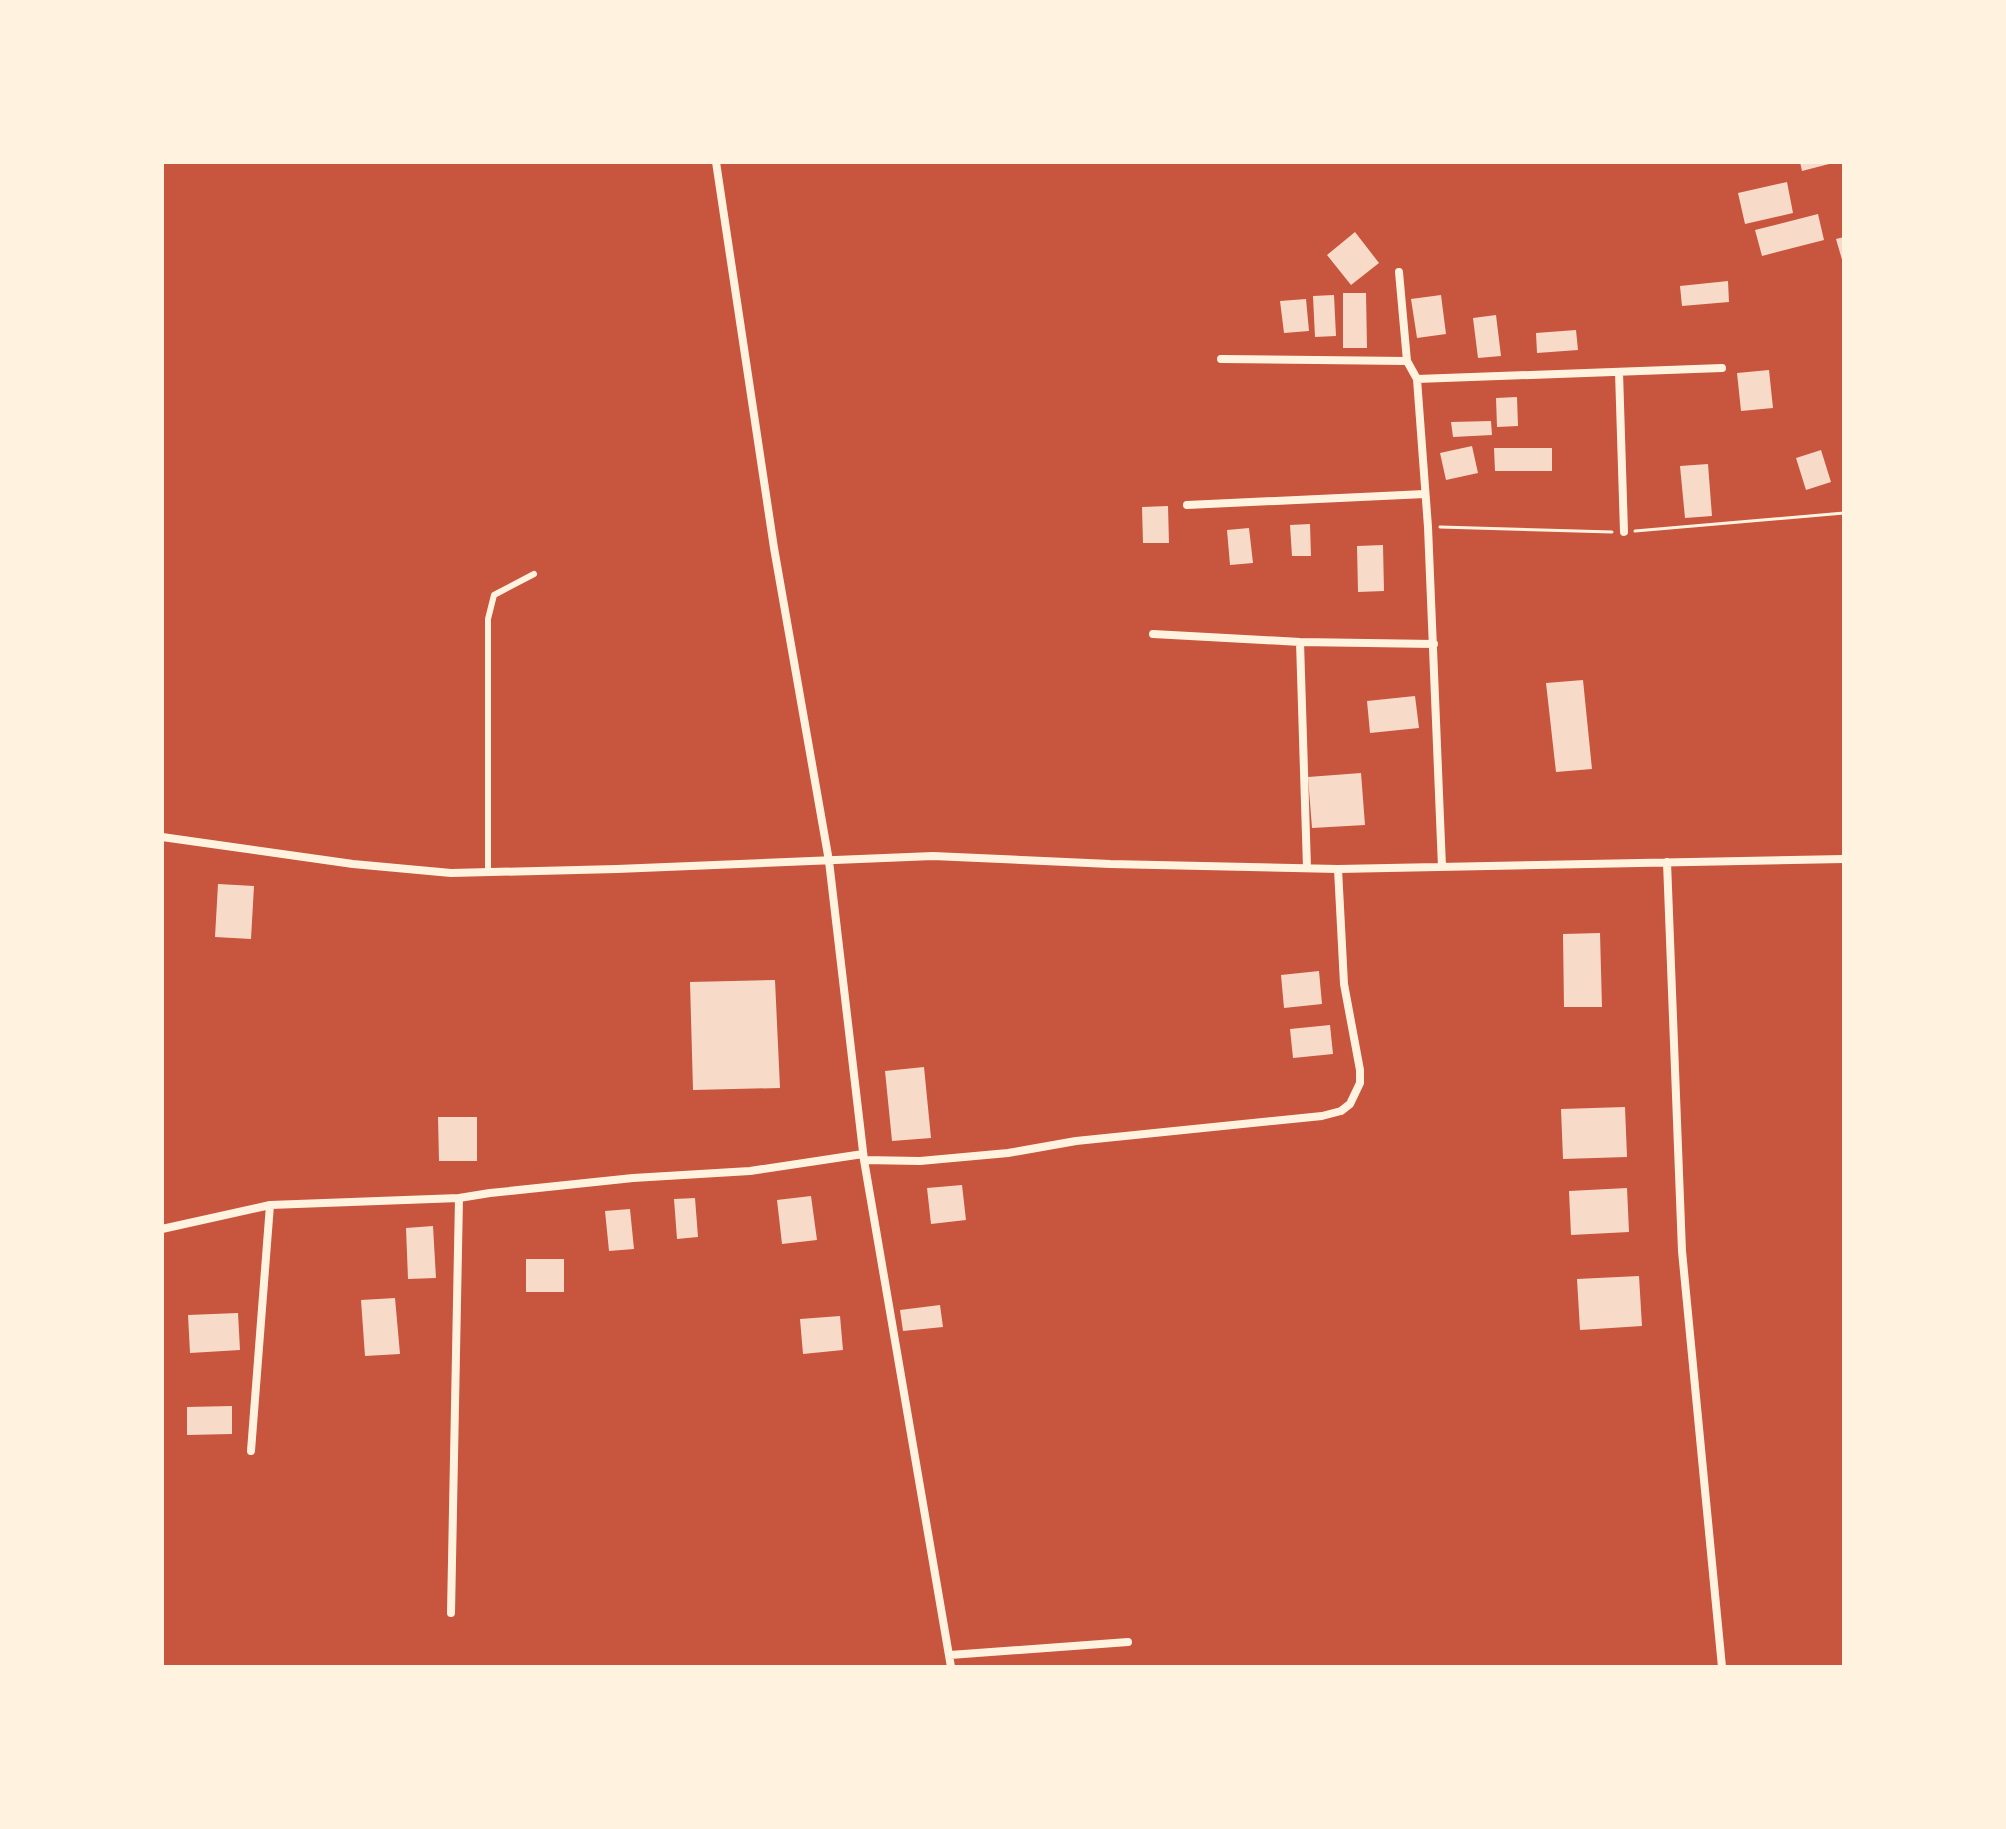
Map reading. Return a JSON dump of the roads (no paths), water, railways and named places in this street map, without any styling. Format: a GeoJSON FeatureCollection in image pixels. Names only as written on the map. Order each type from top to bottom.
{"type":"FeatureCollection","features":[{"type":"Feature","properties":{"kind":"street"},"geometry":{"type":"LineString","coordinates":[[716,162],[774,548],[829,861],[864,1157],[951,1667]]}},
{"type":"Feature","properties":{"kind":"street"},"geometry":{"type":"LineString","coordinates":[[1399,272],[1407,361],[1417,379],[1428,527],[1442,867]]}},
{"type":"Feature","properties":{"kind":"street"},"geometry":{"type":"LineString","coordinates":[[1221,359],[1407,361]]}},
{"type":"Feature","properties":{"kind":"street"},"geometry":{"type":"LineString","coordinates":[[1417,379],[1722,368]]}},
{"type":"Feature","properties":{"kind":"street"},"geometry":{"type":"LineString","coordinates":[[1619,372],[1624,532]]}},
{"type":"Feature","properties":{"kind":"street"},"geometry":{"type":"LineString","coordinates":[[1187,505],[1425,494]]}},
{"type":"Feature","properties":{"kind":"street"},"geometry":{"type":"LineString","coordinates":[[1153,634],[1300,642],[1434,644]]}},
{"type":"Feature","properties":{"kind":"street"},"geometry":{"type":"LineString","coordinates":[[1300,642],[1307,868]]}},
{"type":"Feature","properties":{"kind":"street"},"geometry":{"type":"LineString","coordinates":[[162,837],[365,866],[451,873],[933,856],[1338,869],[1844,859]]}},
{"type":"Feature","properties":{"kind":"street"},"geometry":{"type":"LineString","coordinates":[[1667,862],[1682,1251],[1722,1667]]}},
{"type":"Feature","properties":{"kind":"street"},"geometry":{"type":"LineString","coordinates":[[162,1229],[270,1205],[459,1198],[633,1178],[750,1171],[851,1156],[920,1161],[1008,1153],[1155,1132],[1278,1122],[1341,1111],[1356,1095],[1360,1070],[1344,984],[1338,869]]}},
{"type":"Feature","properties":{"kind":"street"},"geometry":{"type":"LineString","coordinates":[[451,1613],[459,1198]]}},
{"type":"Feature","properties":{"kind":"street"},"geometry":{"type":"LineString","coordinates":[[251,1451],[270,1205]]}},
{"type":"Feature","properties":{"kind":"street"},"geometry":{"type":"LineString","coordinates":[[950,1655],[1128,1642]]}},
{"type":"Feature","properties":{"kind":"lane"},"geometry":{"type":"LineString","coordinates":[[488,873],[488,619],[494,595],[534,574]]}}]}
